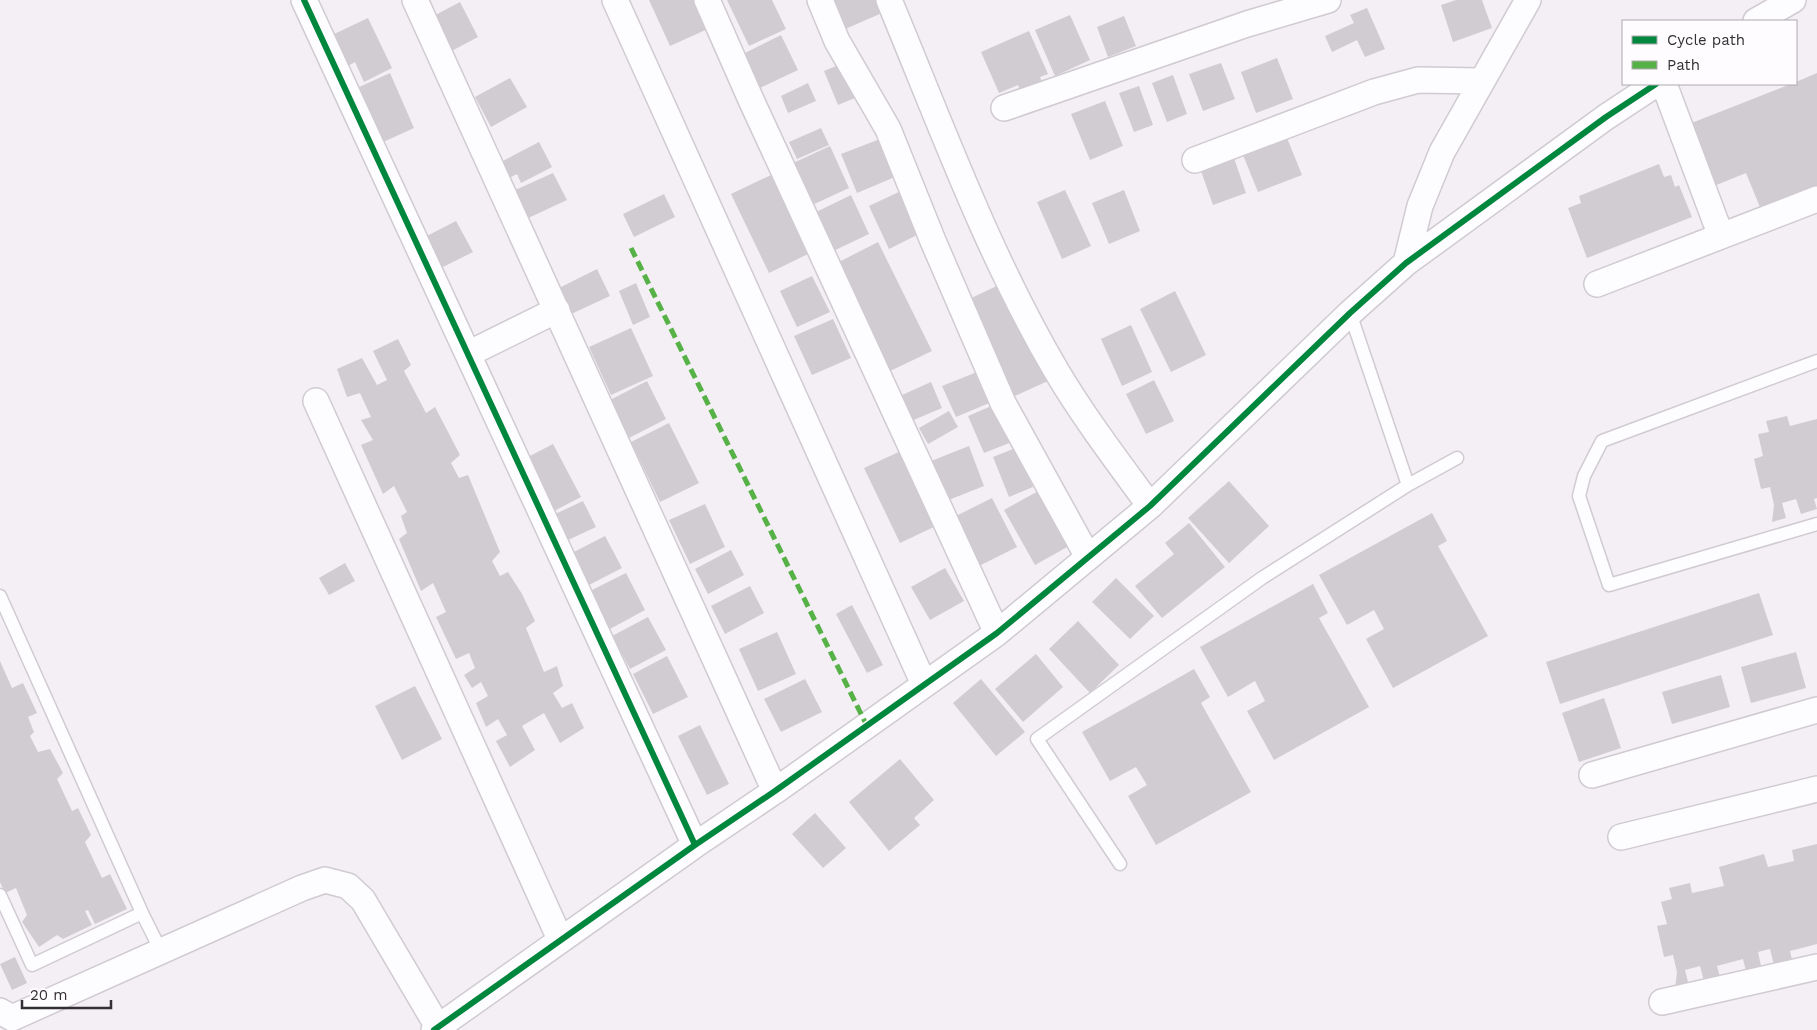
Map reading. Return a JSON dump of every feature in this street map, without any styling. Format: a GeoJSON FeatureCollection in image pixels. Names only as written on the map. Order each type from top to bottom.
{"type":"FeatureCollection","features":[{"type":"Feature","properties":{"kind":"street"},"geometry":{"type":"LineString","coordinates":[[304,0],[695,844]]}},
{"type":"Feature","properties":{"kind":"street"},"geometry":{"type":"LineString","coordinates":[[415,0],[775,791]]}},
{"type":"Feature","properties":{"kind":"street"},"geometry":{"type":"LineString","coordinates":[[615,0],[924,684]]}},
{"type":"Feature","properties":{"kind":"street"},"geometry":{"type":"LineString","coordinates":[[707,0],[752,102],[997,633]]}},
{"type":"Feature","properties":{"kind":"street"},"geometry":{"type":"LineString","coordinates":[[820,0],[837,42],[888,129],[933,241],[1003,403],[1088,557]]}},
{"type":"Feature","properties":{"kind":"street"},"geometry":{"type":"LineString","coordinates":[[889,0],[969,194],[1011,284],[1057,372],[1097,433],[1150,506]]}},
{"type":"Feature","properties":{"kind":"street"},"geometry":{"type":"LineString","coordinates":[[1004,108],[1247,24],[1328,0]]}},
{"type":"Feature","properties":{"kind":"street"},"geometry":{"type":"LineString","coordinates":[[1406,263],[1420,206],[1442,152],[1528,0]]}},
{"type":"Feature","properties":{"kind":"street"},"geometry":{"type":"LineString","coordinates":[[1758,20],[1793,0]]}},
{"type":"Feature","properties":{"kind":"street"},"geometry":{"type":"LineString","coordinates":[[1195,160],[1374,92],[1418,80],[1482,81]]}},
{"type":"Feature","properties":{"kind":"street"},"geometry":{"type":"LineString","coordinates":[[0,1011],[12,1018],[325,880],[348,886],[364,900],[436,1029],[560,939],[695,844],[775,791],[997,633],[1150,506],[1350,313],[1406,263],[1606,117],[1654,85]]}},
{"type":"Feature","properties":{"kind":"street"},"geometry":{"type":"LineString","coordinates":[[1664,85],[1721,236]]}},
{"type":"Feature","properties":{"kind":"street"},"geometry":{"type":"LineString","coordinates":[[1597,284],[1817,199]]}},
{"type":"Feature","properties":{"kind":"street"},"geometry":{"type":"LineString","coordinates":[[468,354],[556,310]]}},
{"type":"Feature","properties":{"kind":"street"},"geometry":{"type":"LineString","coordinates":[[316,401],[560,939]]}},
{"type":"Feature","properties":{"kind":"street"},"geometry":{"type":"LineString","coordinates":[[1592,775],[1817,710]]}},
{"type":"Feature","properties":{"kind":"street"},"geometry":{"type":"LineString","coordinates":[[1621,837],[1817,789]]}},
{"type":"Feature","properties":{"kind":"street"},"geometry":{"type":"LineString","coordinates":[[1662,1002],[1817,967]]}},
{"type":"Feature","properties":{"kind":"lane"},"geometry":{"type":"LineString","coordinates":[[1350,313],[1408,485]]}},
{"type":"Feature","properties":{"kind":"lane"},"geometry":{"type":"LineString","coordinates":[[1817,361],[1602,441],[1584,476],[1579,496],[1609,586],[1817,524]]}},
{"type":"Feature","properties":{"kind":"lane"},"geometry":{"type":"LineString","coordinates":[[1120,864],[1037,739],[1262,578],[1408,485],[1456,458]]}},
{"type":"Feature","properties":{"kind":"lane"},"geometry":{"type":"LineString","coordinates":[[0,596],[143,915],[161,951]]}},
{"type":"Feature","properties":{"kind":"lane"},"geometry":{"type":"LineString","coordinates":[[0,895],[32,966],[142,913],[143,915]]}},
{"type":"Feature","properties":{"kind":"building"},"geometry":{"type":"Polygon","coordinates":[[[649,0],[697,0],[710,28],[670,46],[649,0]]]}},
{"type":"Feature","properties":{"kind":"building"},"geometry":{"type":"Polygon","coordinates":[[[727,0],[772,0],[786,29],[749,46],[727,0]]]}},
{"type":"Feature","properties":{"kind":"building"},"geometry":{"type":"Polygon","coordinates":[[[830,0],[876,0],[882,13],[843,30],[830,0]]]}},
{"type":"Feature","properties":{"kind":"building"},"geometry":{"type":"Polygon","coordinates":[[[1456,0],[1482,0],[1492,28],[1453,42],[1441,5],[1456,0]]]}},
{"type":"Feature","properties":{"kind":"building"},"geometry":{"type":"Polygon","coordinates":[[[460,2],[478,37],[444,55],[426,20],[460,2]]]}},
{"type":"Feature","properties":{"kind":"building"},"geometry":{"type":"Polygon","coordinates":[[[1367,8],[1385,49],[1365,57],[1357,40],[1332,52],[1325,36],[1354,23],[1350,15],[1367,8]]]}},
{"type":"Feature","properties":{"kind":"building"},"geometry":{"type":"Polygon","coordinates":[[[1070,15],[1090,60],[1055,76],[1035,30],[1070,15]]]}},
{"type":"Feature","properties":{"kind":"building"},"geometry":{"type":"Polygon","coordinates":[[[1124,16],[1136,46],[1108,57],[1097,27],[1124,16]]]}},
{"type":"Feature","properties":{"kind":"building"},"geometry":{"type":"Polygon","coordinates":[[[368,18],[392,68],[364,82],[355,62],[348,66],[330,36],[368,18]]]}},
{"type":"Feature","properties":{"kind":"building"},"geometry":{"type":"Polygon","coordinates":[[[1029,31],[1048,74],[1040,77],[1043,85],[1022,94],[1018,85],[999,93],[981,52],[1029,31]]]}},
{"type":"Feature","properties":{"kind":"building"},"geometry":{"type":"Polygon","coordinates":[[[781,35],[798,70],[760,88],[743,54],[781,35]]]}},
{"type":"Feature","properties":{"kind":"building"},"geometry":{"type":"Polygon","coordinates":[[[1277,58],[1293,99],[1256,113],[1241,72],[1277,58]]]}},
{"type":"Feature","properties":{"kind":"building"},"geometry":{"type":"Polygon","coordinates":[[[1221,63],[1235,99],[1203,111],[1189,74],[1221,63]]]}},
{"type":"Feature","properties":{"kind":"building"},"geometry":{"type":"Polygon","coordinates":[[[841,64],[855,98],[838,105],[824,71],[841,64]]]}},
{"type":"Feature","properties":{"kind":"building"},"geometry":{"type":"Polygon","coordinates":[[[390,73],[414,128],[381,143],[357,88],[390,73]]]}},
{"type":"Feature","properties":{"kind":"building"},"geometry":{"type":"Polygon","coordinates":[[[1817,73],[1817,191],[1762,212],[1746,173],[1714,186],[1689,124],[1788,85],[1797,85],[1797,82],[1817,73]]]}},
{"type":"Feature","properties":{"kind":"building"},"geometry":{"type":"Polygon","coordinates":[[[1173,75],[1187,114],[1167,122],[1152,83],[1173,75]]]}},
{"type":"Feature","properties":{"kind":"building"},"geometry":{"type":"Polygon","coordinates":[[[510,78],[527,107],[491,127],[475,97],[510,78]]]}},
{"type":"Feature","properties":{"kind":"building"},"geometry":{"type":"Polygon","coordinates":[[[808,83],[816,101],[788,113],[781,96],[808,83]]]}},
{"type":"Feature","properties":{"kind":"building"},"geometry":{"type":"Polygon","coordinates":[[[1139,86],[1153,125],[1134,132],[1119,93],[1139,86]]]}},
{"type":"Feature","properties":{"kind":"building"},"geometry":{"type":"Polygon","coordinates":[[[1105,101],[1123,146],[1090,160],[1071,114],[1105,101]]]}},
{"type":"Feature","properties":{"kind":"building"},"geometry":{"type":"Polygon","coordinates":[[[821,128],[829,145],[797,159],[789,142],[821,128]]]}},
{"type":"Feature","properties":{"kind":"building"},"geometry":{"type":"Polygon","coordinates":[[[1285,133],[1302,175],[1258,192],[1241,150],[1285,133]]]}},
{"type":"Feature","properties":{"kind":"building"},"geometry":{"type":"Polygon","coordinates":[[[880,139],[895,177],[857,193],[841,154],[880,139]]]}},
{"type":"Feature","properties":{"kind":"building"},"geometry":{"type":"Polygon","coordinates":[[[539,142],[552,167],[521,183],[517,174],[507,179],[499,163],[539,142]]]}},
{"type":"Feature","properties":{"kind":"building"},"geometry":{"type":"Polygon","coordinates":[[[830,146],[849,188],[810,206],[791,164],[830,146]]]}},
{"type":"Feature","properties":{"kind":"building"},"geometry":{"type":"Polygon","coordinates":[[[1234,158],[1246,193],[1213,205],[1201,171],[1234,158]]]}},
{"type":"Feature","properties":{"kind":"building"},"geometry":{"type":"Polygon","coordinates":[[[1659,164],[1664,177],[1671,175],[1675,187],[1679,185],[1692,217],[1587,258],[1568,208],[1581,203],[1579,196],[1659,164]]]}},
{"type":"Feature","properties":{"kind":"building"},"geometry":{"type":"Polygon","coordinates":[[[553,173],[567,200],[526,219],[513,191],[553,173]]]}},
{"type":"Feature","properties":{"kind":"building"},"geometry":{"type":"Polygon","coordinates":[[[771,175],[808,254],[769,273],[731,194],[771,175]]]}},
{"type":"Feature","properties":{"kind":"building"},"geometry":{"type":"Polygon","coordinates":[[[903,190],[923,232],[889,249],[869,206],[903,190]]]}},
{"type":"Feature","properties":{"kind":"building"},"geometry":{"type":"Polygon","coordinates":[[[1065,190],[1091,246],[1062,259],[1037,202],[1065,190]]]}},
{"type":"Feature","properties":{"kind":"building"},"geometry":{"type":"Polygon","coordinates":[[[1124,190],[1140,231],[1109,244],[1092,203],[1124,190]]]}},
{"type":"Feature","properties":{"kind":"building"},"geometry":{"type":"Polygon","coordinates":[[[664,194],[675,217],[634,237],[623,214],[664,194]]]}},
{"type":"Feature","properties":{"kind":"building"},"geometry":{"type":"Polygon","coordinates":[[[851,195],[869,234],[827,254],[808,216],[851,195]]]}},
{"type":"Feature","properties":{"kind":"building"},"geometry":{"type":"Polygon","coordinates":[[[456,221],[473,252],[439,269],[423,238],[456,221]]]}},
{"type":"Feature","properties":{"kind":"building"},"geometry":{"type":"Polygon","coordinates":[[[878,242],[932,351],[888,372],[835,264],[878,242]]]}},
{"type":"Feature","properties":{"kind":"building"},"geometry":{"type":"Polygon","coordinates":[[[597,269],[610,296],[569,315],[557,289],[597,269]]]}},
{"type":"Feature","properties":{"kind":"building"},"geometry":{"type":"Polygon","coordinates":[[[812,276],[830,312],[797,327],[780,291],[812,276]]]}},
{"type":"Feature","properties":{"kind":"building"},"geometry":{"type":"Polygon","coordinates":[[[636,283],[650,317],[633,325],[619,291],[636,283]]]}},
{"type":"Feature","properties":{"kind":"building"},"geometry":{"type":"Polygon","coordinates":[[[1003,283],[1048,381],[1008,399],[963,302],[1003,283]]]}},
{"type":"Feature","properties":{"kind":"building"},"geometry":{"type":"Polygon","coordinates":[[[1175,291],[1206,355],[1171,372],[1140,309],[1175,291]]]}},
{"type":"Feature","properties":{"kind":"building"},"geometry":{"type":"Polygon","coordinates":[[[833,319],[851,358],[812,375],[794,336],[833,319]]]}},
{"type":"Feature","properties":{"kind":"building"},"geometry":{"type":"Polygon","coordinates":[[[1131,325],[1152,372],[1122,386],[1101,339],[1131,325]]]}},
{"type":"Feature","properties":{"kind":"building"},"geometry":{"type":"Polygon","coordinates":[[[631,328],[653,376],[611,395],[589,347],[631,328]]]}},
{"type":"Feature","properties":{"kind":"building"},"geometry":{"type":"Polygon","coordinates":[[[398,339],[411,365],[404,371],[426,413],[435,407],[460,455],[451,463],[459,478],[468,475],[500,552],[492,561],[500,576],[508,572],[522,594],[535,621],[526,628],[544,672],[557,666],[563,686],[553,693],[562,708],[572,703],[584,728],[560,743],[544,713],[522,726],[535,750],[510,767],[496,741],[507,735],[498,719],[486,727],[476,703],[488,696],[481,682],[472,688],[464,675],[475,668],[469,653],[456,659],[436,617],[446,612],[433,583],[421,591],[399,539],[407,533],[401,516],[407,512],[394,486],[383,494],[361,445],[373,440],[361,420],[371,417],[360,393],[347,397],[337,369],[362,358],[377,385],[387,380],[373,351],[398,339]]]}},
{"type":"Feature","properties":{"kind":"building"},"geometry":{"type":"Polygon","coordinates":[[[982,370],[994,401],[956,417],[942,386],[982,370]]]}},
{"type":"Feature","properties":{"kind":"building"},"geometry":{"type":"Polygon","coordinates":[[[1154,380],[1174,421],[1146,434],[1126,394],[1154,380]]]}},
{"type":"Feature","properties":{"kind":"building"},"geometry":{"type":"Polygon","coordinates":[[[647,381],[666,419],[629,438],[610,400],[647,381]]]}},
{"type":"Feature","properties":{"kind":"building"},"geometry":{"type":"Polygon","coordinates":[[[931,382],[942,408],[904,424],[893,399],[931,382]]]}},
{"type":"Feature","properties":{"kind":"building"},"geometry":{"type":"Polygon","coordinates":[[[996,404],[1012,442],[984,453],[968,416],[996,404]]]}},
{"type":"Feature","properties":{"kind":"building"},"geometry":{"type":"Polygon","coordinates":[[[949,411],[958,427],[928,444],[919,428],[949,411]]]}},
{"type":"Feature","properties":{"kind":"building"},"geometry":{"type":"Polygon","coordinates":[[[1787,416],[1790,426],[1817,419],[1817,498],[1814,499],[1817,509],[1801,514],[1796,499],[1782,503],[1786,518],[1772,522],[1774,505],[1770,487],[1761,489],[1754,459],[1763,456],[1758,434],[1769,432],[1766,421],[1787,416]]]}},
{"type":"Feature","properties":{"kind":"building"},"geometry":{"type":"Polygon","coordinates":[[[669,423],[699,483],[660,502],[631,442],[669,423]]]}},
{"type":"Feature","properties":{"kind":"building"},"geometry":{"type":"Polygon","coordinates":[[[553,444],[581,497],[554,511],[526,458],[553,444]]]}},
{"type":"Feature","properties":{"kind":"building"},"geometry":{"type":"Polygon","coordinates":[[[969,446],[984,486],[936,505],[921,465],[969,446]]]}},
{"type":"Feature","properties":{"kind":"building"},"geometry":{"type":"Polygon","coordinates":[[[1018,447],[1033,487],[1009,497],[993,457],[1018,447]]]}},
{"type":"Feature","properties":{"kind":"building"},"geometry":{"type":"Polygon","coordinates":[[[903,450],[938,525],[900,543],[864,468],[903,450]]]}},
{"type":"Feature","properties":{"kind":"building"},"geometry":{"type":"Polygon","coordinates":[[[1229,481],[1269,526],[1229,563],[1188,518],[1229,481]]]}},
{"type":"Feature","properties":{"kind":"building"},"geometry":{"type":"Polygon","coordinates":[[[1042,489],[1069,546],[1035,565],[1004,510],[1042,489]]]}},
{"type":"Feature","properties":{"kind":"building"},"geometry":{"type":"Polygon","coordinates":[[[992,498],[1017,547],[975,568],[950,519],[992,498]]]}},
{"type":"Feature","properties":{"kind":"building"},"geometry":{"type":"Polygon","coordinates":[[[583,501],[596,527],[564,542],[551,516],[583,501]]]}},
{"type":"Feature","properties":{"kind":"building"},"geometry":{"type":"Polygon","coordinates":[[[705,504],[725,547],[690,564],[669,520],[705,504]]]}},
{"type":"Feature","properties":{"kind":"building"},"geometry":{"type":"Polygon","coordinates":[[[1432,513],[1447,541],[1438,546],[1488,636],[1393,688],[1366,639],[1384,629],[1374,610],[1347,625],[1319,575],[1432,513]]]}},
{"type":"Feature","properties":{"kind":"building"},"geometry":{"type":"Polygon","coordinates":[[[1189,523],[1225,567],[1162,618],[1135,586],[1174,554],[1165,543],[1189,523]]]}},
{"type":"Feature","properties":{"kind":"building"},"geometry":{"type":"Polygon","coordinates":[[[605,536],[622,568],[587,586],[570,554],[605,536]]]}},
{"type":"Feature","properties":{"kind":"building"},"geometry":{"type":"Polygon","coordinates":[[[731,550],[744,575],[708,594],[695,569],[731,550]]]}},
{"type":"Feature","properties":{"kind":"building"},"geometry":{"type":"Polygon","coordinates":[[[345,563],[355,581],[329,595],[319,578],[345,563]]]}},
{"type":"Feature","properties":{"kind":"building"},"geometry":{"type":"Polygon","coordinates":[[[945,568],[964,601],[930,620],[911,587],[945,568]]]}},
{"type":"Feature","properties":{"kind":"building"},"geometry":{"type":"Polygon","coordinates":[[[626,573],[645,610],[610,629],[590,591],[626,573]]]}},
{"type":"Feature","properties":{"kind":"building"},"geometry":{"type":"Polygon","coordinates":[[[1116,578],[1154,616],[1130,639],[1092,602],[1116,578]]]}},
{"type":"Feature","properties":{"kind":"building"},"geometry":{"type":"Polygon","coordinates":[[[1313,584],[1328,613],[1319,618],[1369,707],[1274,760],[1247,711],[1265,701],[1255,681],[1228,697],[1200,647],[1313,584]]]}},
{"type":"Feature","properties":{"kind":"building"},"geometry":{"type":"Polygon","coordinates":[[[750,586],[764,613],[725,634],[711,606],[750,586]]]}},
{"type":"Feature","properties":{"kind":"building"},"geometry":{"type":"Polygon","coordinates":[[[1759,593],[1773,635],[1560,704],[1546,662],[1759,593]]]}},
{"type":"Feature","properties":{"kind":"building"},"geometry":{"type":"Polygon","coordinates":[[[852,605],[883,665],[867,673],[836,614],[852,605]]]}},
{"type":"Feature","properties":{"kind":"building"},"geometry":{"type":"Polygon","coordinates":[[[648,617],[666,650],[630,669],[612,636],[648,617]]]}},
{"type":"Feature","properties":{"kind":"building"},"geometry":{"type":"Polygon","coordinates":[[[1078,621],[1119,665],[1090,693],[1049,649],[1078,621]]]}},
{"type":"Feature","properties":{"kind":"building"},"geometry":{"type":"Polygon","coordinates":[[[777,632],[796,674],[758,691],[739,649],[777,632]]]}},
{"type":"Feature","properties":{"kind":"building"},"geometry":{"type":"Polygon","coordinates":[[[1796,652],[1806,688],[1751,703],[1741,667],[1796,652]]]}},
{"type":"Feature","properties":{"kind":"building"},"geometry":{"type":"Polygon","coordinates":[[[1036,654],[1063,687],[1023,722],[995,689],[1036,654]]]}},
{"type":"Feature","properties":{"kind":"building"},"geometry":{"type":"Polygon","coordinates":[[[667,656],[688,697],[653,714],[633,674],[667,656]]]}},
{"type":"Feature","properties":{"kind":"building"},"geometry":{"type":"Polygon","coordinates":[[[0,661],[12,688],[23,683],[37,713],[28,717],[34,732],[30,736],[38,752],[50,749],[63,773],[57,779],[72,811],[78,808],[91,835],[85,842],[102,878],[110,874],[127,909],[95,924],[88,910],[85,911],[92,925],[63,939],[57,935],[39,947],[22,922],[27,915],[16,888],[5,893],[0,882],[0,661]]]}},
{"type":"Feature","properties":{"kind":"building"},"geometry":{"type":"Polygon","coordinates":[[[1194,669],[1210,697],[1201,703],[1251,792],[1156,845],[1128,796],[1147,785],[1136,767],[1110,781],[1082,732],[1194,669]]]}},
{"type":"Feature","properties":{"kind":"building"},"geometry":{"type":"Polygon","coordinates":[[[1721,675],[1730,707],[1672,724],[1662,692],[1721,675]]]}},
{"type":"Feature","properties":{"kind":"building"},"geometry":{"type":"Polygon","coordinates":[[[805,679],[822,712],[781,732],[764,699],[805,679]]]}},
{"type":"Feature","properties":{"kind":"building"},"geometry":{"type":"Polygon","coordinates":[[[981,679],[1025,732],[996,756],[953,703],[981,679]]]}},
{"type":"Feature","properties":{"kind":"building"},"geometry":{"type":"Polygon","coordinates":[[[415,686],[442,739],[402,760],[375,706],[415,686]]]}},
{"type":"Feature","properties":{"kind":"building"},"geometry":{"type":"Polygon","coordinates":[[[1604,698],[1621,748],[1579,762],[1562,713],[1604,698]]]}},
{"type":"Feature","properties":{"kind":"building"},"geometry":{"type":"Polygon","coordinates":[[[700,725],[729,784],[707,795],[678,736],[700,725]]]}},
{"type":"Feature","properties":{"kind":"building"},"geometry":{"type":"Polygon","coordinates":[[[900,759],[934,800],[914,818],[920,825],[889,851],[849,802],[900,759]]]}},
{"type":"Feature","properties":{"kind":"building"},"geometry":{"type":"Polygon","coordinates":[[[815,813],[846,848],[823,868],[792,834],[815,813]]]}},
{"type":"Feature","properties":{"kind":"building"},"geometry":{"type":"Polygon","coordinates":[[[1817,844],[1817,944],[1790,951],[1792,960],[1774,965],[1770,949],[1758,952],[1761,966],[1746,971],[1743,959],[1717,966],[1720,977],[1704,981],[1700,966],[1685,970],[1689,986],[1675,990],[1677,972],[1673,955],[1664,957],[1657,926],[1667,924],[1661,902],[1672,899],[1669,888],[1690,883],[1692,893],[1724,886],[1719,867],[1764,854],[1768,867],[1794,861],[1792,850],[1817,844]]]}},
{"type":"Feature","properties":{"kind":"building"},"geometry":{"type":"Polygon","coordinates":[[[15,957],[27,983],[12,990],[0,964],[15,957]]]}},
{"type":"Feature","properties":{"kind":"marked path"},"geometry":{"type":"LineString","coordinates":[[631,248],[867,726]]}},
{"type":"Feature","properties":{"kind":"cycle path"},"geometry":{"type":"LineString","coordinates":[[304,0],[695,845]]}},
{"type":"Feature","properties":{"kind":"cycle path"},"geometry":{"type":"LineString","coordinates":[[434,1030],[997,633],[1150,506],[1350,313],[1406,263],[1606,117],[1654,85]]}}]}
